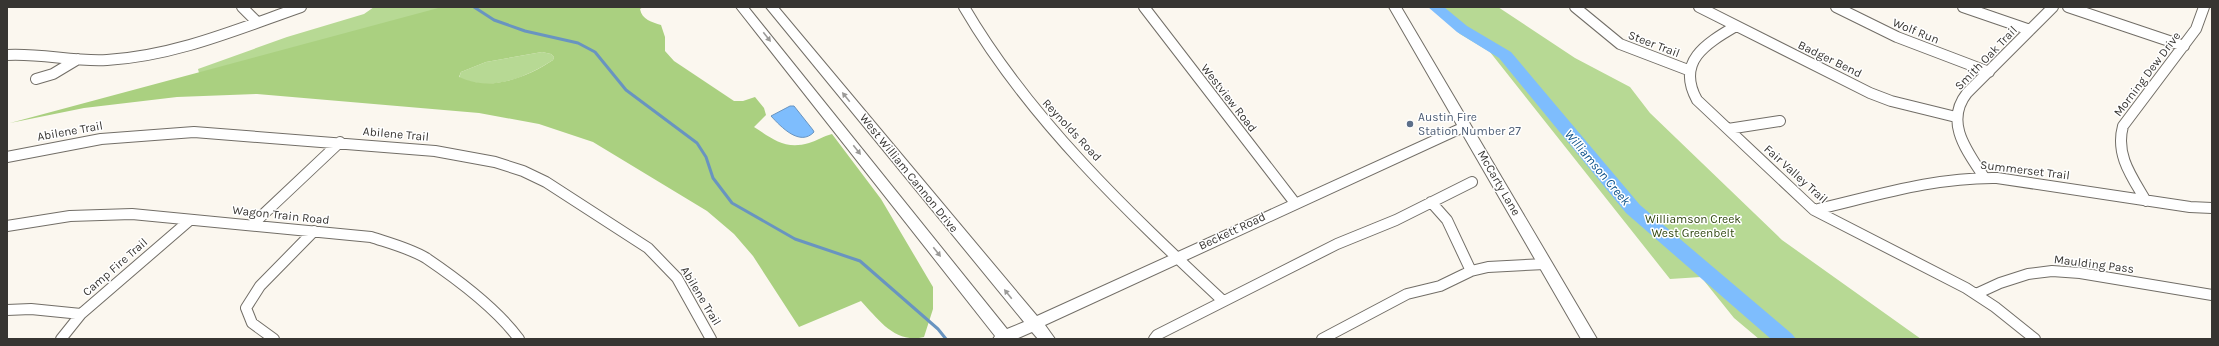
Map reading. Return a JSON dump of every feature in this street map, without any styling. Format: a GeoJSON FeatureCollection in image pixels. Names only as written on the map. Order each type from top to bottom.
{"type":"FeatureCollection","features":[{"type":"Feature","properties":{"kind":"main road"},"geometry":{"type":"LineString","coordinates":[[742,7],[1003,338]]}},
{"type":"Feature","properties":{"kind":"main road","name":"West William Cannon Drive"},"geometry":{"type":"LineString","coordinates":[[772,7],[1033,324],[1047,339]]}},
{"type":"Feature","properties":{"kind":"main road","name":"McCarty Lane"},"geometry":{"type":"LineString","coordinates":[[1395,7],[1589,339]]}},
{"type":"Feature","properties":{"kind":"main road","name":"Beckett Road"},"geometry":{"type":"LineString","coordinates":[[1003,338],[1295,202],[1465,126]]}},
{"type":"Feature","properties":{"kind":"street"},"geometry":{"type":"LineString","coordinates":[[242,7],[257,22]]}},
{"type":"Feature","properties":{"kind":"street"},"geometry":{"type":"LineString","coordinates":[[7,55],[31,54],[78,59],[106,60],[159,53],[193,44],[301,7]]}},
{"type":"Feature","properties":{"kind":"street","name":"Reynolds Road"},"geometry":{"type":"LineString","coordinates":[[964,7],[988,49],[1042,119],[1176,258],[1226,300]]}},
{"type":"Feature","properties":{"kind":"street","name":"Westview Road"},"geometry":{"type":"LineString","coordinates":[[1144,7],[1295,202]]}},
{"type":"Feature","properties":{"kind":"street","name":"Steer Trail"},"geometry":{"type":"LineString","coordinates":[[1575,7],[1620,44],[1645,55],[1688,70]]}},
{"type":"Feature","properties":{"kind":"street","name":"Badger Bend"},"geometry":{"type":"LineString","coordinates":[[1699,7],[1882,98],[1956,117]]}},
{"type":"Feature","properties":{"kind":"street","name":"Wolf Run"},"geometry":{"type":"LineString","coordinates":[[1836,7],[1891,34],[1989,72]]}},
{"type":"Feature","properties":{"kind":"street"},"geometry":{"type":"LineString","coordinates":[[1963,7],[2030,30]]}},
{"type":"Feature","properties":{"kind":"street","name":"Smith Oak Trail"},"geometry":{"type":"LineString","coordinates":[[1956,117],[1959,105],[1967,93],[2053,7]]}},
{"type":"Feature","properties":{"kind":"street"},"geometry":{"type":"LineString","coordinates":[[2068,7],[2184,46]]}},
{"type":"Feature","properties":{"kind":"street","name":"Morning Dew Drive"},"geometry":{"type":"LineString","coordinates":[[2146,201],[2122,156],[2119,134],[2122,126],[2184,46],[2200,22],[2204,7]]}},
{"type":"Feature","properties":{"kind":"street"},"geometry":{"type":"LineString","coordinates":[[1688,70],[1705,46],[1717,36],[1736,26]]}},
{"type":"Feature","properties":{"kind":"street"},"geometry":{"type":"LineString","coordinates":[[36,79],[53,74],[78,59]]}},
{"type":"Feature","properties":{"kind":"street","name":"Fair Valley Trail"},"geometry":{"type":"LineString","coordinates":[[1688,70],[1691,93],[1814,210],[1976,294],[2034,339]]}},
{"type":"Feature","properties":{"kind":"street"},"geometry":{"type":"LineString","coordinates":[[1956,117],[1960,134],[1984,177]]}},
{"type":"Feature","properties":{"kind":"street"},"geometry":{"type":"LineString","coordinates":[[1728,129],[1780,121]]}},
{"type":"Feature","properties":{"kind":"street","name":"Abilene Trail"},"geometry":{"type":"LineString","coordinates":[[7,157],[101,139],[176,132],[227,133],[340,142],[466,155],[510,166],[546,182],[638,240],[659,258],[677,278],[711,339]]}},
{"type":"Feature","properties":{"kind":"street"},"geometry":{"type":"LineString","coordinates":[[252,225],[340,142]]}},
{"type":"Feature","properties":{"kind":"street","name":"Summerset Trail"},"geometry":{"type":"LineString","coordinates":[[1814,210],[1944,180],[1984,177],[2190,207],[2212,208]]}},
{"type":"Feature","properties":{"kind":"street"},"geometry":{"type":"LineString","coordinates":[[1154,339],[1157,335],[1337,244],[1396,220],[1472,182]]}},
{"type":"Feature","properties":{"kind":"street"},"geometry":{"type":"LineString","coordinates":[[1431,202],[1447,220],[1471,271]]}},
{"type":"Feature","properties":{"kind":"street","name":"Wagon Train Road"},"geometry":{"type":"LineString","coordinates":[[7,226],[65,216],[99,213],[252,225],[371,238],[414,252],[487,305],[506,323],[519,339]]}},
{"type":"Feature","properties":{"kind":"street","name":"Camp Fire Trail"},"geometry":{"type":"LineString","coordinates":[[61,339],[81,314],[190,220]]}},
{"type":"Feature","properties":{"kind":"street"},"geometry":{"type":"LineString","coordinates":[[274,339],[252,324],[248,319],[246,308],[260,286],[314,231]]}},
{"type":"Feature","properties":{"kind":"street"},"geometry":{"type":"LineString","coordinates":[[1322,339],[1407,294],[1440,286],[1471,271],[1495,272],[1547,267]]}},
{"type":"Feature","properties":{"kind":"street","name":"Maulding Pass"},"geometry":{"type":"LineString","coordinates":[[1976,294],[2000,283],[2028,274],[2052,271],[2080,273],[2212,295]]}},
{"type":"Feature","properties":{"kind":"street"},"geometry":{"type":"LineString","coordinates":[[7,310],[31,309],[81,314]]}},
{"type":"Feature","properties":{"kind":"green space"},"geometry":{"type":"Polygon","coordinates":[[[374,7],[444,8],[199,73],[198,69],[287,37],[364,14],[374,7]]]}},
{"type":"Feature","properties":{"kind":"green space"},"geometry":{"type":"Polygon","coordinates":[[[442,7],[643,7],[640,9],[645,18],[651,22],[661,25],[665,37],[665,51],[674,61],[734,101],[743,101],[755,97],[764,108],[766,115],[754,127],[767,136],[786,144],[801,145],[832,134],[881,199],[933,287],[933,309],[924,337],[904,337],[896,334],[881,323],[861,301],[799,327],[753,256],[734,234],[707,211],[593,142],[539,124],[479,113],[257,94],[177,97],[84,108],[10,123],[442,7]],[[542,52],[486,62],[461,72],[459,77],[483,83],[508,81],[542,67],[553,60],[554,57],[551,54],[542,52]]]}},
{"type":"Feature","properties":{"kind":"green space","name":"Williamson Creek West Greenbelt"},"geometry":{"type":"Polygon","coordinates":[[[1432,7],[1498,7],[1575,58],[1630,87],[1650,113],[1782,240],[1921,339],[1759,339],[1734,318],[1701,277],[1670,279],[1490,52],[1460,34],[1432,7]]]}},
{"type":"Feature","properties":{"kind":"green space"},"geometry":{"type":"Polygon","coordinates":[[[542,52],[551,54],[554,57],[553,60],[542,67],[508,81],[483,84],[459,78],[461,72],[486,62],[542,52]]]}},
{"type":"Feature","properties":{"kind":"water"},"geometry":{"type":"Polygon","coordinates":[[[790,106],[794,106],[813,130],[814,132],[809,136],[803,137],[791,134],[771,116],[790,106]]]}},
{"type":"Feature","properties":{"kind":"waterway"},"geometry":{"type":"LineString","coordinates":[[474,7],[494,20],[525,31],[578,43],[595,52],[626,90],[697,143],[706,157],[713,178],[732,203],[795,239],[860,261],[938,329],[946,339]]}},
{"type":"Feature","properties":{"kind":"waterway","name":"Williamson Creek"},"geometry":{"type":"LineString","coordinates":[[1435,7],[1462,29],[1505,55],[1633,209],[1785,339]]}},
{"type":"Feature","properties":{"kind":"place","name":"Austin Fire Station Number 27"},"geometry":{"type":"Point","coordinates":[1410,124]}}]}
